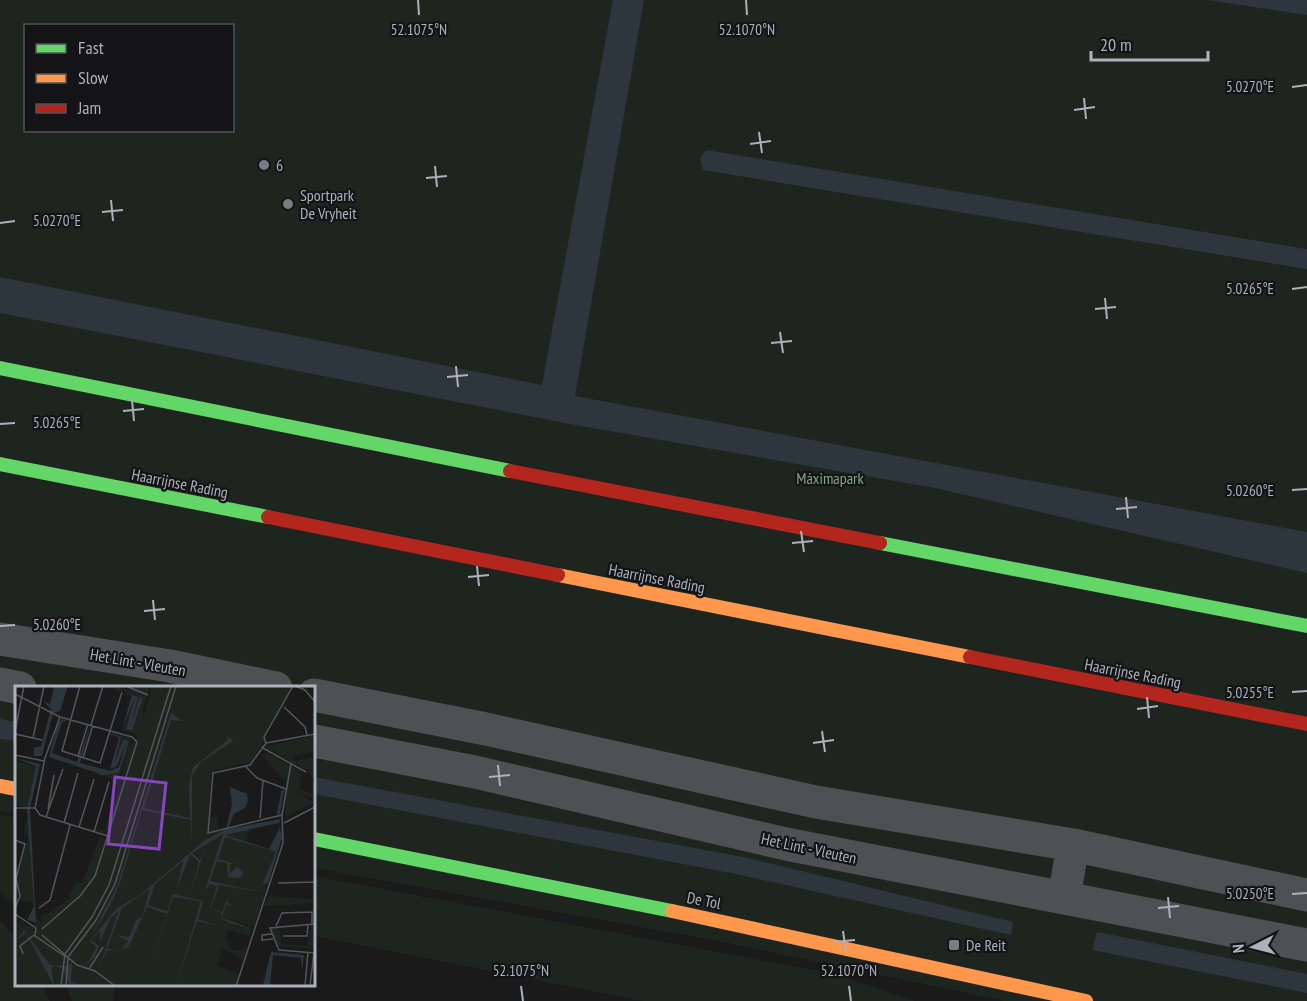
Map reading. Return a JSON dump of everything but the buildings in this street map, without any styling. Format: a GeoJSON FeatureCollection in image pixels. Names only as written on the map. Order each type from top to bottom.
{"type":"FeatureCollection","features":[{"type":"Feature","properties":{"kind":"main road"},"geometry":{"type":"LineString","coordinates":[[0,368],[333,437],[1307,626]]}},
{"type":"Feature","properties":{"kind":"main road","name":"Haarrijnse Rading"},"geometry":{"type":"LineString","coordinates":[[0,464],[1307,724]]}},
{"type":"Feature","properties":{"kind":"main road"},"geometry":{"type":"LineString","coordinates":[[0,786],[15,789]]}},
{"type":"Feature","properties":{"kind":"main road","name":"De Tol"},"geometry":{"type":"LineString","coordinates":[[315,839],[744,925],[1086,1001]]}},
{"type":"Feature","properties":{"kind":"street","name":"Het Lint - Vleuten"},"geometry":{"type":"LineString","coordinates":[[0,639],[168,677],[265,686]]}},
{"type":"Feature","properties":{"kind":"street"},"geometry":{"type":"LineString","coordinates":[[0,684],[15,686]]}},
{"type":"Feature","properties":{"kind":"street"},"geometry":{"type":"LineString","coordinates":[[315,695],[486,729],[816,802],[1073,845],[1307,895]]}},
{"type":"Feature","properties":{"kind":"street"},"geometry":{"type":"LineString","coordinates":[[475,772],[486,729]]}},
{"type":"Feature","properties":{"kind":"street","name":"Het Lint - Vleuten"},"geometry":{"type":"LineString","coordinates":[[315,741],[475,772],[786,844],[1307,945]]}},
{"type":"Feature","properties":{"kind":"street"},"geometry":{"type":"LineString","coordinates":[[1064,898],[1073,845]]}},
{"type":"Feature","properties":{"kind":"green space","name":"Máximapark"},"geometry":{"type":"Polygon","coordinates":[[[0,0],[1307,0],[1307,1001],[1005,1001],[713,940],[315,868],[315,686],[15,686],[15,814],[0,811],[0,0]]]}},
{"type":"Feature","properties":{"kind":"green space"},"geometry":{"type":"Polygon","coordinates":[[[0,814],[15,817],[15,906],[0,893],[0,814]]]}},
{"type":"Feature","properties":{"kind":"green space"},"geometry":{"type":"Polygon","coordinates":[[[315,876],[835,974],[914,1001],[643,1001],[315,936],[315,876]]]}},
{"type":"Feature","properties":{"kind":"green space"},"geometry":{"type":"Polygon","coordinates":[[[0,920],[15,936],[15,986],[43,986],[50,1001],[0,1001],[0,920]]]}},
{"type":"Feature","properties":{"kind":"green space"},"geometry":{"type":"Polygon","coordinates":[[[67,986],[116,986],[113,1001],[72,1001],[67,986]]]}},
{"type":"Feature","properties":{"kind":"shaded area"},"geometry":{"type":"Polygon","coordinates":[[[613,0],[644,0],[575,396],[1307,532],[1307,573],[935,488],[570,424],[0,313],[0,277],[542,385],[613,0]]]}},
{"type":"Feature","properties":{"kind":"shaded area"},"geometry":{"type":"Polygon","coordinates":[[[1207,0],[1307,0],[1307,15],[1207,0]]]}},
{"type":"Feature","properties":{"kind":"shaded area"},"geometry":{"type":"Polygon","coordinates":[[[706,150],[1307,249],[1307,269],[703,170],[700,158],[706,150]]]}},
{"type":"Feature","properties":{"kind":"shaded area"},"geometry":{"type":"Polygon","coordinates":[[[0,719],[15,722],[15,741],[0,739],[0,719]]]}},
{"type":"Feature","properties":{"kind":"shaded area"},"geometry":{"type":"Polygon","coordinates":[[[315,777],[743,857],[1013,922],[1011,935],[736,874],[315,794],[315,777]]]}},
{"type":"Feature","properties":{"kind":"shaded area"},"geometry":{"type":"Polygon","coordinates":[[[1097,932],[1307,974],[1307,993],[1092,950],[1097,932]]]}},
{"type":"Feature","properties":{"kind":"traffic: fast"},"geometry":{"type":"LineString","coordinates":[[0,368],[510,471]]}},
{"type":"Feature","properties":{"kind":"traffic: fast"},"geometry":{"type":"LineString","coordinates":[[0,464],[268,517]]}},
{"type":"Feature","properties":{"kind":"traffic: fast"},"geometry":{"type":"LineString","coordinates":[[880,543],[1307,626]]}},
{"type":"Feature","properties":{"kind":"traffic: fast"},"geometry":{"type":"LineString","coordinates":[[315,839],[672,911]]}},
{"type":"Feature","properties":{"kind":"traffic: slow"},"geometry":{"type":"LineString","coordinates":[[558,575],[970,657]]}},
{"type":"Feature","properties":{"kind":"traffic: slow"},"geometry":{"type":"LineString","coordinates":[[0,786],[15,789]]}},
{"type":"Feature","properties":{"kind":"traffic: slow"},"geometry":{"type":"LineString","coordinates":[[672,911],[1086,1001]]}},
{"type":"Feature","properties":{"kind":"traffic: jam"},"geometry":{"type":"LineString","coordinates":[[510,471],[880,543]]}},
{"type":"Feature","properties":{"kind":"traffic: jam"},"geometry":{"type":"LineString","coordinates":[[268,517],[558,575]]}},
{"type":"Feature","properties":{"kind":"traffic: jam"},"geometry":{"type":"LineString","coordinates":[[970,657],[1307,724]]}},
{"type":"Feature","properties":{"kind":"place","name":"6"},"geometry":{"type":"Point","coordinates":[264,165]}},
{"type":"Feature","properties":{"kind":"place","name":"Sportpark De Vryheit"},"geometry":{"type":"Point","coordinates":[288,204]}},
{"type":"Feature","properties":{"kind":"place","name":"De Reit"},"geometry":{"type":"Point","coordinates":[954,945]}}]}
